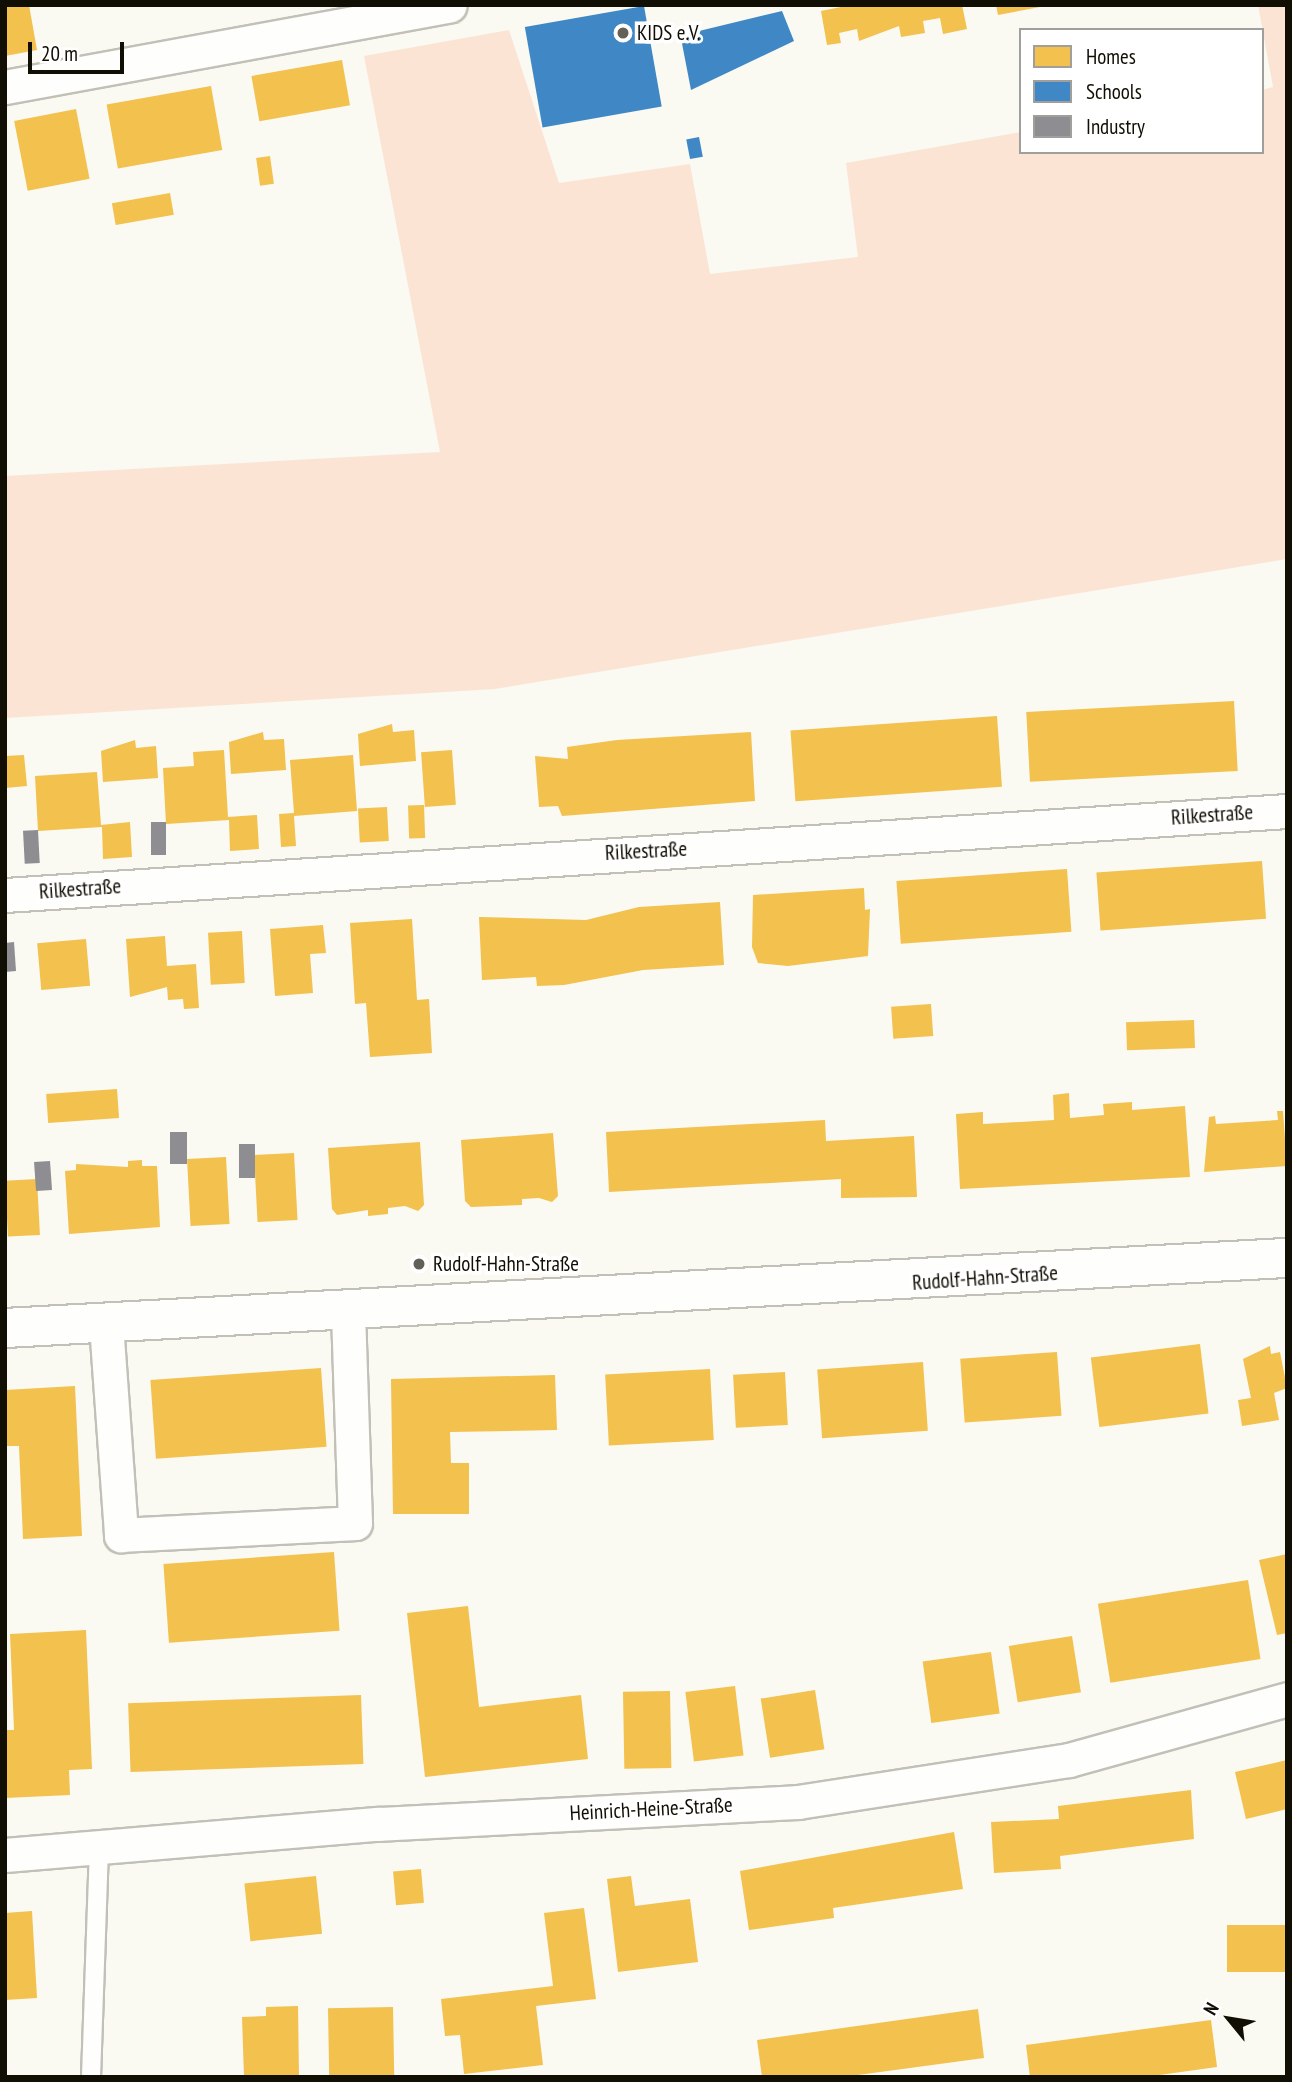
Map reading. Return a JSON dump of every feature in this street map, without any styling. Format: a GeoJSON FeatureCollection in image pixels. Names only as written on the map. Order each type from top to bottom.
{"type":"FeatureCollection","features":[{"type":"Feature","properties":{"kind":"street"},"geometry":{"type":"LineString","coordinates":[[5,87],[450,5]]}},
{"type":"Feature","properties":{"kind":"street","name":"Rilkestraße"},"geometry":{"type":"LineString","coordinates":[[5,895],[1287,811]]}},
{"type":"Feature","properties":{"kind":"street","name":"Rudolf-Hahn-Straße"},"geometry":{"type":"LineString","coordinates":[[5,1328],[348,1312],[1287,1258]]}},
{"type":"Feature","properties":{"kind":"street"},"geometry":{"type":"LineString","coordinates":[[106,1324],[121,1535],[355,1523],[348,1312]]}},
{"type":"Feature","properties":{"kind":"street","name":"Heinrich-Heine-Straße"},"geometry":{"type":"LineString","coordinates":[[5,1855],[386,1823],[798,1802],[951,1783],[1188,1731],[1287,1699]]}},
{"type":"Feature","properties":{"kind":"lane"},"geometry":{"type":"LineString","coordinates":[[92,2077],[99,1848]]}},
{"type":"Feature","properties":{"kind":"shaded area"},"geometry":{"type":"Polygon","coordinates":[[[1258,5],[1287,5],[1287,559],[495,689],[5,718],[5,476],[440,452],[364,56],[509,30],[559,183],[690,164],[710,274],[858,257],[846,163],[1019,132],[1019,154],[1264,154],[1264,89],[1273,87],[1258,5]]]}},
{"type":"Feature","properties":{"kind":"building: Homes"},"geometry":{"type":"Polygon","coordinates":[[[5,5],[29,5],[37,50],[5,56],[5,5]]]}},
{"type":"Feature","properties":{"kind":"building: Homes"},"geometry":{"type":"Polygon","coordinates":[[[851,5],[962,5],[967,29],[943,34],[940,18],[923,21],[925,33],[901,37],[899,26],[859,41],[857,29],[839,33],[841,43],[827,45],[821,11],[851,5]]]}},
{"type":"Feature","properties":{"kind":"building: Homes"},"geometry":{"type":"Polygon","coordinates":[[[996,5],[1040,5],[1040,7],[998,15],[996,5]]]}},
{"type":"Feature","properties":{"kind":"building: Homes"},"geometry":{"type":"Polygon","coordinates":[[[342,60],[350,105],[259,121],[251,76],[342,60]]]}},
{"type":"Feature","properties":{"kind":"building: Homes"},"geometry":{"type":"Polygon","coordinates":[[[211,86],[222,150],[118,168],[107,104],[211,86]]]}},
{"type":"Feature","properties":{"kind":"building: Homes"},"geometry":{"type":"Polygon","coordinates":[[[76,109],[90,179],[28,191],[14,121],[76,109]]]}},
{"type":"Feature","properties":{"kind":"building: Homes"},"geometry":{"type":"Polygon","coordinates":[[[270,156],[274,184],[260,186],[256,158],[270,156]]]}},
{"type":"Feature","properties":{"kind":"building: Homes"},"geometry":{"type":"Polygon","coordinates":[[[170,193],[174,215],[116,225],[112,203],[170,193]]]}},
{"type":"Feature","properties":{"kind":"building: Homes"},"geometry":{"type":"Polygon","coordinates":[[[1234,701],[1238,771],[1030,782],[1026,712],[1234,701]]]}},
{"type":"Feature","properties":{"kind":"building: Homes"},"geometry":{"type":"Polygon","coordinates":[[[997,716],[1002,787],[795,801],[791,730],[997,716]]]}},
{"type":"Feature","properties":{"kind":"building: Homes"},"geometry":{"type":"Polygon","coordinates":[[[392,724],[393,732],[414,730],[416,761],[360,766],[358,734],[392,724]]]}},
{"type":"Feature","properties":{"kind":"building: Homes"},"geometry":{"type":"Polygon","coordinates":[[[263,732],[264,740],[284,739],[286,770],[231,774],[229,742],[263,732]]]}},
{"type":"Feature","properties":{"kind":"building: Homes"},"geometry":{"type":"Polygon","coordinates":[[[751,732],[755,801],[562,816],[558,806],[539,807],[535,756],[568,759],[567,747],[617,740],[751,732]]]}},
{"type":"Feature","properties":{"kind":"building: Homes"},"geometry":{"type":"Polygon","coordinates":[[[135,740],[136,748],[156,746],[158,778],[103,782],[101,751],[135,740]]]}},
{"type":"Feature","properties":{"kind":"building: Homes"},"geometry":{"type":"Polygon","coordinates":[[[224,750],[228,817],[257,815],[259,849],[230,851],[229,820],[166,824],[163,768],[194,766],[193,752],[224,750]]]}},
{"type":"Feature","properties":{"kind":"building: Homes"},"geometry":{"type":"Polygon","coordinates":[[[452,750],[456,805],[425,807],[421,752],[452,750]]]}},
{"type":"Feature","properties":{"kind":"building: Homes"},"geometry":{"type":"Polygon","coordinates":[[[24,755],[27,786],[5,788],[5,756],[24,755]]]}},
{"type":"Feature","properties":{"kind":"building: Homes"},"geometry":{"type":"Polygon","coordinates":[[[353,755],[357,811],[294,816],[296,846],[281,847],[279,814],[294,813],[290,760],[353,755]]]}},
{"type":"Feature","properties":{"kind":"building: Homes"},"geometry":{"type":"Polygon","coordinates":[[[97,772],[101,825],[130,822],[132,857],[103,859],[102,827],[38,831],[35,776],[97,772]]]}},
{"type":"Feature","properties":{"kind":"building: Homes"},"geometry":{"type":"Polygon","coordinates":[[[424,805],[425,838],[409,839],[408,806],[424,805]]]}},
{"type":"Feature","properties":{"kind":"building: Homes"},"geometry":{"type":"Polygon","coordinates":[[[387,807],[389,841],[360,842],[358,809],[387,807]]]}},
{"type":"Feature","properties":{"kind":"building: Homes"},"geometry":{"type":"Polygon","coordinates":[[[1262,861],[1266,919],[1100,930],[1096,873],[1262,861]]]}},
{"type":"Feature","properties":{"kind":"building: Homes"},"geometry":{"type":"Polygon","coordinates":[[[1067,869],[1071,932],[901,944],[896,881],[1067,869]]]}},
{"type":"Feature","properties":{"kind":"building: Homes"},"geometry":{"type":"Polygon","coordinates":[[[864,888],[865,910],[870,909],[868,956],[788,966],[758,963],[752,947],[753,895],[864,888]]]}},
{"type":"Feature","properties":{"kind":"building: Homes"},"geometry":{"type":"Polygon","coordinates":[[[720,902],[724,965],[643,970],[564,985],[537,986],[536,977],[482,980],[479,917],[586,920],[639,907],[720,902]]]}},
{"type":"Feature","properties":{"kind":"building: Homes"},"geometry":{"type":"Polygon","coordinates":[[[412,919],[417,1000],[429,999],[432,1053],[370,1057],[366,1003],[355,1004],[350,923],[412,919]]]}},
{"type":"Feature","properties":{"kind":"building: Homes"},"geometry":{"type":"Polygon","coordinates":[[[323,925],[326,953],[310,954],[313,993],[275,996],[270,929],[323,925]]]}},
{"type":"Feature","properties":{"kind":"building: Homes"},"geometry":{"type":"Polygon","coordinates":[[[242,931],[245,983],[211,985],[208,933],[242,931]]]}},
{"type":"Feature","properties":{"kind":"building: Homes"},"geometry":{"type":"Polygon","coordinates":[[[165,936],[167,966],[196,964],[199,1008],[184,1009],[183,999],[168,1000],[167,987],[130,997],[126,939],[165,936]]]}},
{"type":"Feature","properties":{"kind":"building: Homes"},"geometry":{"type":"Polygon","coordinates":[[[86,939],[90,986],[41,990],[37,943],[86,939]]]}},
{"type":"Feature","properties":{"kind":"building: Homes"},"geometry":{"type":"Polygon","coordinates":[[[931,1004],[933,1036],[893,1039],[891,1007],[931,1004]]]}},
{"type":"Feature","properties":{"kind":"building: Homes"},"geometry":{"type":"Polygon","coordinates":[[[1194,1020],[1195,1048],[1127,1050],[1126,1022],[1194,1020]]]}},
{"type":"Feature","properties":{"kind":"building: Homes"},"geometry":{"type":"Polygon","coordinates":[[[117,1089],[119,1118],[48,1123],[46,1094],[117,1089]]]}},
{"type":"Feature","properties":{"kind":"building: Homes"},"geometry":{"type":"Polygon","coordinates":[[[1069,1093],[1070,1118],[1104,1115],[1103,1104],[1132,1102],[1132,1110],[1185,1106],[1190,1177],[960,1189],[956,1114],[983,1112],[983,1124],[1054,1120],[1053,1095],[1069,1093]]]}},
{"type":"Feature","properties":{"kind":"building: Homes"},"geometry":{"type":"Polygon","coordinates":[[[1277,1111],[1283,1111],[1287,1166],[1204,1172],[1209,1117],[1215,1116],[1216,1124],[1278,1120],[1277,1111]]]}},
{"type":"Feature","properties":{"kind":"building: Homes"},"geometry":{"type":"Polygon","coordinates":[[[825,1120],[826,1141],[914,1136],[917,1197],[841,1198],[841,1179],[609,1192],[606,1132],[825,1120]]]}},
{"type":"Feature","properties":{"kind":"building: Homes"},"geometry":{"type":"Polygon","coordinates":[[[553,1133],[558,1196],[552,1202],[539,1198],[522,1199],[522,1205],[471,1207],[465,1201],[461,1140],[553,1133]]]}},
{"type":"Feature","properties":{"kind":"building: Homes"},"geometry":{"type":"Polygon","coordinates":[[[420,1142],[424,1205],[418,1211],[405,1206],[388,1208],[388,1214],[368,1216],[368,1210],[337,1215],[332,1209],[328,1148],[420,1142]]]}},
{"type":"Feature","properties":{"kind":"building: Homes"},"geometry":{"type":"Polygon","coordinates":[[[294,1153],[298,1220],[258,1222],[254,1155],[294,1153]]]}},
{"type":"Feature","properties":{"kind":"building: Homes"},"geometry":{"type":"Polygon","coordinates":[[[226,1157],[230,1224],[191,1226],[187,1159],[226,1157]]]}},
{"type":"Feature","properties":{"kind":"building: Homes"},"geometry":{"type":"Polygon","coordinates":[[[142,1160],[142,1166],[157,1166],[160,1227],[69,1234],[65,1171],[76,1170],[76,1164],[128,1167],[128,1161],[142,1160]]]}},
{"type":"Feature","properties":{"kind":"building: Homes"},"geometry":{"type":"Polygon","coordinates":[[[37,1179],[40,1235],[8,1237],[5,1181],[37,1179]]]}},
{"type":"Feature","properties":{"kind":"building: Homes"},"geometry":{"type":"Polygon","coordinates":[[[1200,1344],[1209,1413],[1099,1427],[1091,1357],[1200,1344]]]}},
{"type":"Feature","properties":{"kind":"building: Homes"},"geometry":{"type":"Polygon","coordinates":[[[1270,1346],[1271,1354],[1280,1352],[1287,1388],[1274,1393],[1279,1420],[1242,1426],[1238,1400],[1251,1398],[1243,1359],[1270,1346]]]}},
{"type":"Feature","properties":{"kind":"building: Homes"},"geometry":{"type":"Polygon","coordinates":[[[1057,1352],[1061,1416],[965,1423],[960,1359],[1057,1352]]]}},
{"type":"Feature","properties":{"kind":"building: Homes"},"geometry":{"type":"Polygon","coordinates":[[[923,1362],[928,1431],[822,1438],[817,1369],[923,1362]]]}},
{"type":"Feature","properties":{"kind":"building: Homes"},"geometry":{"type":"Polygon","coordinates":[[[321,1368],[327,1447],[156,1459],[150,1380],[321,1368]]]}},
{"type":"Feature","properties":{"kind":"building: Homes"},"geometry":{"type":"Polygon","coordinates":[[[710,1369],[714,1440],[609,1445],[605,1374],[710,1369]]]}},
{"type":"Feature","properties":{"kind":"building: Homes"},"geometry":{"type":"Polygon","coordinates":[[[785,1372],[788,1425],[736,1428],[733,1375],[785,1372]]]}},
{"type":"Feature","properties":{"kind":"building: Homes"},"geometry":{"type":"Polygon","coordinates":[[[555,1375],[557,1430],[450,1432],[451,1463],[469,1463],[469,1514],[393,1514],[391,1379],[555,1375]]]}},
{"type":"Feature","properties":{"kind":"building: Homes"},"geometry":{"type":"Polygon","coordinates":[[[75,1386],[82,1536],[23,1539],[19,1446],[5,1446],[5,1390],[75,1386]]]}},
{"type":"Feature","properties":{"kind":"building: Homes"},"geometry":{"type":"Polygon","coordinates":[[[334,1552],[340,1631],[169,1643],[163,1564],[334,1552]]]}},
{"type":"Feature","properties":{"kind":"building: Homes"},"geometry":{"type":"Polygon","coordinates":[[[1287,1554],[1287,1633],[1277,1635],[1259,1560],[1287,1554]]]}},
{"type":"Feature","properties":{"kind":"building: Homes"},"geometry":{"type":"Polygon","coordinates":[[[1248,1580],[1261,1659],[1110,1683],[1098,1604],[1248,1580]]]}},
{"type":"Feature","properties":{"kind":"building: Homes"},"geometry":{"type":"Polygon","coordinates":[[[468,1606],[479,1707],[581,1695],[588,1759],[425,1777],[407,1613],[468,1606]]]}},
{"type":"Feature","properties":{"kind":"building: Homes"},"geometry":{"type":"Polygon","coordinates":[[[86,1630],[92,1769],[69,1770],[70,1795],[5,1798],[5,1730],[14,1730],[10,1634],[86,1630]]]}},
{"type":"Feature","properties":{"kind":"building: Homes"},"geometry":{"type":"Polygon","coordinates":[[[1072,1636],[1081,1692],[1018,1702],[1009,1646],[1072,1636]]]}},
{"type":"Feature","properties":{"kind":"building: Homes"},"geometry":{"type":"Polygon","coordinates":[[[991,1652],[1000,1713],[931,1723],[923,1662],[991,1652]]]}},
{"type":"Feature","properties":{"kind":"building: Homes"},"geometry":{"type":"Polygon","coordinates":[[[735,1686],[744,1755],[694,1762],[685,1692],[735,1686]]]}},
{"type":"Feature","properties":{"kind":"building: Homes"},"geometry":{"type":"Polygon","coordinates":[[[815,1690],[824,1749],[770,1758],[761,1699],[815,1690]]]}},
{"type":"Feature","properties":{"kind":"building: Homes"},"geometry":{"type":"Polygon","coordinates":[[[670,1691],[671,1768],[624,1769],[623,1692],[670,1691]]]}},
{"type":"Feature","properties":{"kind":"building: Homes"},"geometry":{"type":"Polygon","coordinates":[[[361,1695],[363,1764],[131,1772],[128,1703],[361,1695]]]}},
{"type":"Feature","properties":{"kind":"building: Homes"},"geometry":{"type":"Polygon","coordinates":[[[1287,1760],[1287,1809],[1246,1819],[1235,1772],[1287,1760]]]}},
{"type":"Feature","properties":{"kind":"building: Homes"},"geometry":{"type":"Polygon","coordinates":[[[1191,1790],[1194,1839],[1060,1856],[1061,1869],[994,1873],[991,1822],[1059,1819],[1058,1806],[1191,1790]]]}},
{"type":"Feature","properties":{"kind":"building: Homes"},"geometry":{"type":"Polygon","coordinates":[[[954,1832],[963,1889],[833,1908],[834,1918],[749,1930],[740,1871],[954,1832]]]}},
{"type":"Feature","properties":{"kind":"building: Homes"},"geometry":{"type":"Polygon","coordinates":[[[421,1869],[424,1903],[396,1905],[393,1871],[421,1869]]]}},
{"type":"Feature","properties":{"kind":"building: Homes"},"geometry":{"type":"Polygon","coordinates":[[[316,1876],[322,1934],[250,1941],[244,1884],[316,1876]]]}},
{"type":"Feature","properties":{"kind":"building: Homes"},"geometry":{"type":"Polygon","coordinates":[[[631,1876],[635,1906],[690,1899],[698,1962],[618,1972],[607,1879],[631,1876]]]}},
{"type":"Feature","properties":{"kind":"building: Homes"},"geometry":{"type":"Polygon","coordinates":[[[584,1908],[596,1999],[536,2006],[543,2065],[464,2074],[460,2035],[445,2036],[441,1999],[553,1986],[544,1913],[584,1908]]]}},
{"type":"Feature","properties":{"kind":"building: Homes"},"geometry":{"type":"Polygon","coordinates":[[[32,1911],[37,1998],[5,2000],[5,1913],[32,1911]]]}},
{"type":"Feature","properties":{"kind":"building: Homes"},"geometry":{"type":"Polygon","coordinates":[[[1227,1925],[1287,1925],[1287,1972],[1227,1972],[1227,1925]]]}},
{"type":"Feature","properties":{"kind":"building: Homes"},"geometry":{"type":"Polygon","coordinates":[[[298,2006],[299,2077],[244,2077],[242,2017],[266,2016],[266,2007],[298,2006]]]}},
{"type":"Feature","properties":{"kind":"building: Homes"},"geometry":{"type":"Polygon","coordinates":[[[393,2007],[394,2077],[329,2077],[328,2008],[393,2007]]]}},
{"type":"Feature","properties":{"kind":"building: Homes"},"geometry":{"type":"Polygon","coordinates":[[[978,2009],[984,2058],[843,2077],[762,2077],[757,2040],[978,2009]]]}},
{"type":"Feature","properties":{"kind":"building: Homes"},"geometry":{"type":"Polygon","coordinates":[[[1211,2020],[1217,2067],[1145,2077],[1030,2077],[1026,2045],[1211,2020]]]}},
{"type":"Feature","properties":{"kind":"building: Schools"},"geometry":{"type":"Polygon","coordinates":[[[644,6],[662,106],[543,127],[525,27],[644,6]]]}},
{"type":"Feature","properties":{"kind":"building: Schools"},"geometry":{"type":"Polygon","coordinates":[[[782,11],[794,41],[691,90],[679,28],[699,31],[782,11]]]}},
{"type":"Feature","properties":{"kind":"building: Schools"},"geometry":{"type":"Polygon","coordinates":[[[699,137],[703,157],[690,159],[686,139],[699,137]]]}},
{"type":"Feature","properties":{"kind":"building: Industry"},"geometry":{"type":"Polygon","coordinates":[[[151,822],[166,822],[166,855],[151,855],[151,822]]]}},
{"type":"Feature","properties":{"kind":"building: Industry"},"geometry":{"type":"Polygon","coordinates":[[[38,830],[40,863],[25,864],[23,831],[38,830]]]}},
{"type":"Feature","properties":{"kind":"building: Industry"},"geometry":{"type":"Polygon","coordinates":[[[14,942],[16,971],[5,972],[5,943],[14,942]]]}},
{"type":"Feature","properties":{"kind":"building: Industry"},"geometry":{"type":"Polygon","coordinates":[[[170,1132],[187,1132],[187,1164],[170,1164],[170,1132]]]}},
{"type":"Feature","properties":{"kind":"building: Industry"},"geometry":{"type":"Polygon","coordinates":[[[239,1144],[255,1144],[255,1178],[239,1178],[239,1144]]]}},
{"type":"Feature","properties":{"kind":"building: Industry"},"geometry":{"type":"Polygon","coordinates":[[[50,1161],[52,1190],[36,1191],[34,1162],[50,1161]]]}},
{"type":"Feature","properties":{"kind":"place","name":"KIDS e.V."},"geometry":{"type":"Point","coordinates":[623,33]}},
{"type":"Feature","properties":{"kind":"place","name":"Rudolf-Hahn-Straße"},"geometry":{"type":"Point","coordinates":[419,1264]}}]}
